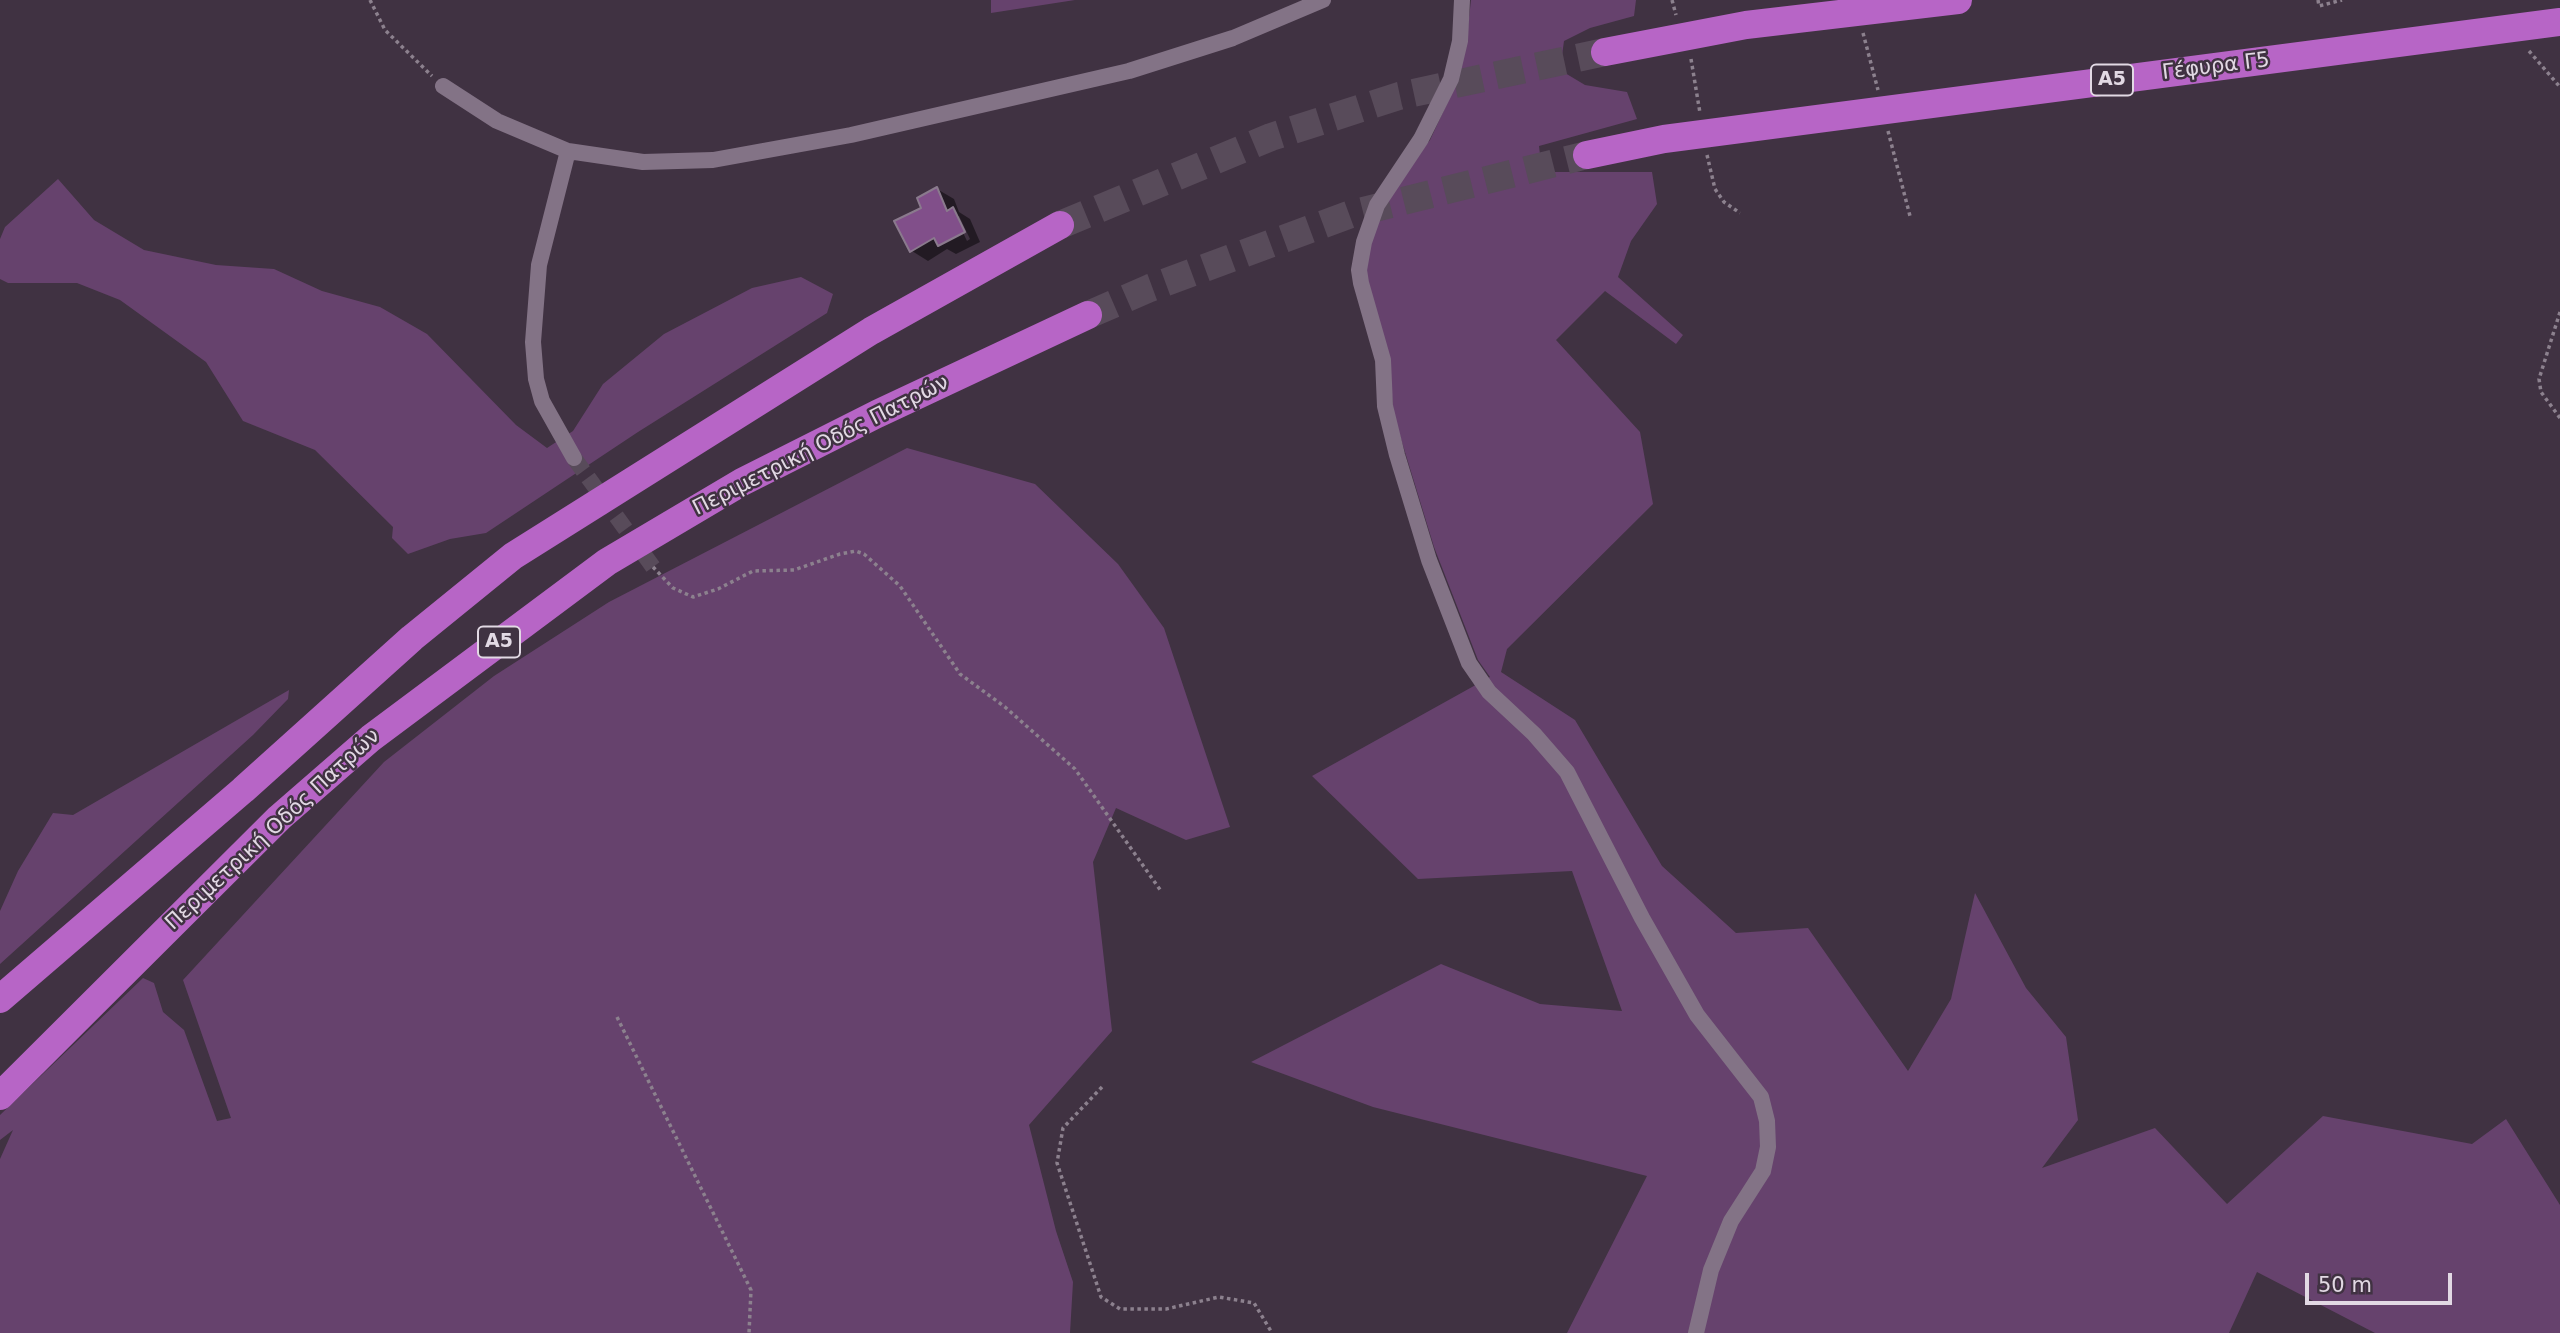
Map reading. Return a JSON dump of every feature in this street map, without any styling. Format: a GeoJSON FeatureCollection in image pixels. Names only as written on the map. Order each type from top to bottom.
{"type":"FeatureCollection","features":[{"type":"Feature","properties":{"kind":"highway"},"geometry":{"type":"LineString","coordinates":[[1605,52],[1746,25],[1958,0]]}},
{"type":"Feature","properties":{"kind":"highway","name":"Γέφυρα Γ5"},"geometry":{"type":"LineString","coordinates":[[1587,155],[1664,139],[2560,22]]}},
{"type":"Feature","properties":{"kind":"highway"},"geometry":{"type":"LineString","coordinates":[[0,999],[253,782],[412,638],[513,556],[871,331],[1060,225]]}},
{"type":"Feature","properties":{"kind":"highway","name":"Περιμετρική Οδός Πατρών"},"geometry":{"type":"LineString","coordinates":[[0,1096],[164,930],[300,800],[381,730],[607,562],[742,482],[877,414],[1088,316]]}},
{"type":"Feature","properties":{"kind":"street"},"geometry":{"type":"LineString","coordinates":[[443,86],[497,121],[568,151],[618,160],[676,162],[785,149],[1129,71],[1222,42],[1323,0]]}},
{"type":"Feature","properties":{"kind":"street"},"geometry":{"type":"LineString","coordinates":[[1462,0],[1460,41],[1451,79],[1421,139],[1377,205],[1364,242],[1359,270],[1361,283],[1383,360],[1385,406],[1401,468],[1429,560],[1469,663],[1489,692],[1534,734],[1567,772],[1642,918],[1697,1015],[1762,1097],[1767,1121],[1768,1147],[1763,1171],[1731,1221],[1711,1269],[1696,1333]]}},
{"type":"Feature","properties":{"kind":"street"},"geometry":{"type":"LineString","coordinates":[[568,151],[539,265],[533,342],[536,379],[542,401],[574,458]]}},
{"type":"Feature","properties":{"kind":"path"},"geometry":{"type":"LineString","coordinates":[[370,0],[385,30],[443,86]]}},
{"type":"Feature","properties":{"kind":"path"},"geometry":{"type":"LineString","coordinates":[[2318,0],[2319,6],[2342,0]]}},
{"type":"Feature","properties":{"kind":"path"},"geometry":{"type":"LineString","coordinates":[[2560,312],[2539,379],[2541,392],[2560,418]]}},
{"type":"Feature","properties":{"kind":"path"},"geometry":{"type":"LineString","coordinates":[[653,567],[673,588],[693,597],[718,589],[753,571],[794,570],[840,554],[856,551],[864,554],[900,586],[960,674],[1004,707],[1075,769],[1161,891]]}},
{"type":"Feature","properties":{"kind":"path"},"geometry":{"type":"LineString","coordinates":[[617,1017],[751,1290],[750,1333]]}},
{"type":"Feature","properties":{"kind":"path"},"geometry":{"type":"LineString","coordinates":[[1102,1087],[1063,1128],[1057,1163],[1101,1297],[1121,1309],[1166,1309],[1219,1297],[1254,1303],[1272,1333]]}},
{"type":"Feature","properties":{"kind":"shaded area"},"geometry":{"type":"Polygon","coordinates":[[[991,0],[1075,0],[991,13],[991,0]]]}},
{"type":"Feature","properties":{"kind":"shaded area"},"geometry":{"type":"Polygon","coordinates":[[[1471,0],[1636,0],[1634,16],[1590,28],[1564,41],[1560,70],[1585,85],[1627,92],[1637,119],[1539,146],[1542,172],[1652,172],[1657,204],[1631,241],[1618,277],[1683,335],[1676,344],[1605,291],[1556,340],[1640,432],[1653,504],[1507,649],[1501,672],[1575,720],[1662,866],[1736,933],[1808,928],[1908,1071],[1951,999],[1975,893],[2026,988],[2066,1037],[2078,1120],[2042,1168],[2155,1128],[2227,1204],[2323,1116],[2472,1144],[2506,1119],[2560,1205],[2560,1333],[2375,1333],[2257,1272],[2229,1333],[1567,1333],[1647,1176],[1373,1107],[1251,1062],[1441,964],[1540,1004],[1622,1011],[1572,871],[1418,879],[1312,776],[1490,677],[1478,660],[1434,547],[1394,416],[1388,355],[1365,273],[1368,250],[1391,191],[1430,140],[1451,95],[1466,45],[1471,0]]]}},
{"type":"Feature","properties":{"kind":"shaded area"},"geometry":{"type":"Polygon","coordinates":[[[58,179],[94,220],[144,250],[216,265],[274,269],[322,291],[380,307],[427,334],[516,425],[547,448],[573,431],[603,384],[664,334],[752,288],[801,277],[833,294],[827,313],[638,432],[486,533],[450,539],[408,554],[392,538],[393,527],[315,450],[243,421],[206,362],[120,300],[77,283],[8,283],[0,279],[0,239],[5,227],[58,179]]]}},
{"type":"Feature","properties":{"kind":"shaded area"},"geometry":{"type":"Polygon","coordinates":[[[907,448],[1035,484],[1118,564],[1164,628],[1230,827],[1186,840],[1116,808],[1093,862],[1112,1031],[1029,1125],[1056,1231],[1073,1282],[1070,1333],[0,1333],[0,1159],[13,1130],[0,1140],[0,1115],[143,978],[154,983],[163,1012],[184,1030],[217,1121],[231,1118],[183,980],[384,762],[494,676],[609,602],[907,448]]]}},
{"type":"Feature","properties":{"kind":"shaded area"},"geometry":{"type":"Polygon","coordinates":[[[289,690],[288,699],[253,735],[0,964],[0,911],[18,871],[53,813],[73,815],[289,690]]]}},
{"type":"Feature","properties":{"kind":"building"},"geometry":{"type":"Polygon","coordinates":[[[937,187],[947,211],[953,207],[965,232],[938,246],[934,238],[910,252],[894,221],[921,208],[917,198],[937,187]]]}},
{"type":"Feature","properties":{"kind":"tunnel"},"geometry":{"type":"LineString","coordinates":[[1060,225],[1271,137],[1399,96],[1605,52]]}},
{"type":"Feature","properties":{"kind":"tunnel"},"geometry":{"type":"LineString","coordinates":[[1088,315],[1150,288],[1351,214],[1587,155]]}},
{"type":"Feature","properties":{"kind":"tunnel"},"geometry":{"type":"LineString","coordinates":[[574,458],[653,567]]}}]}
